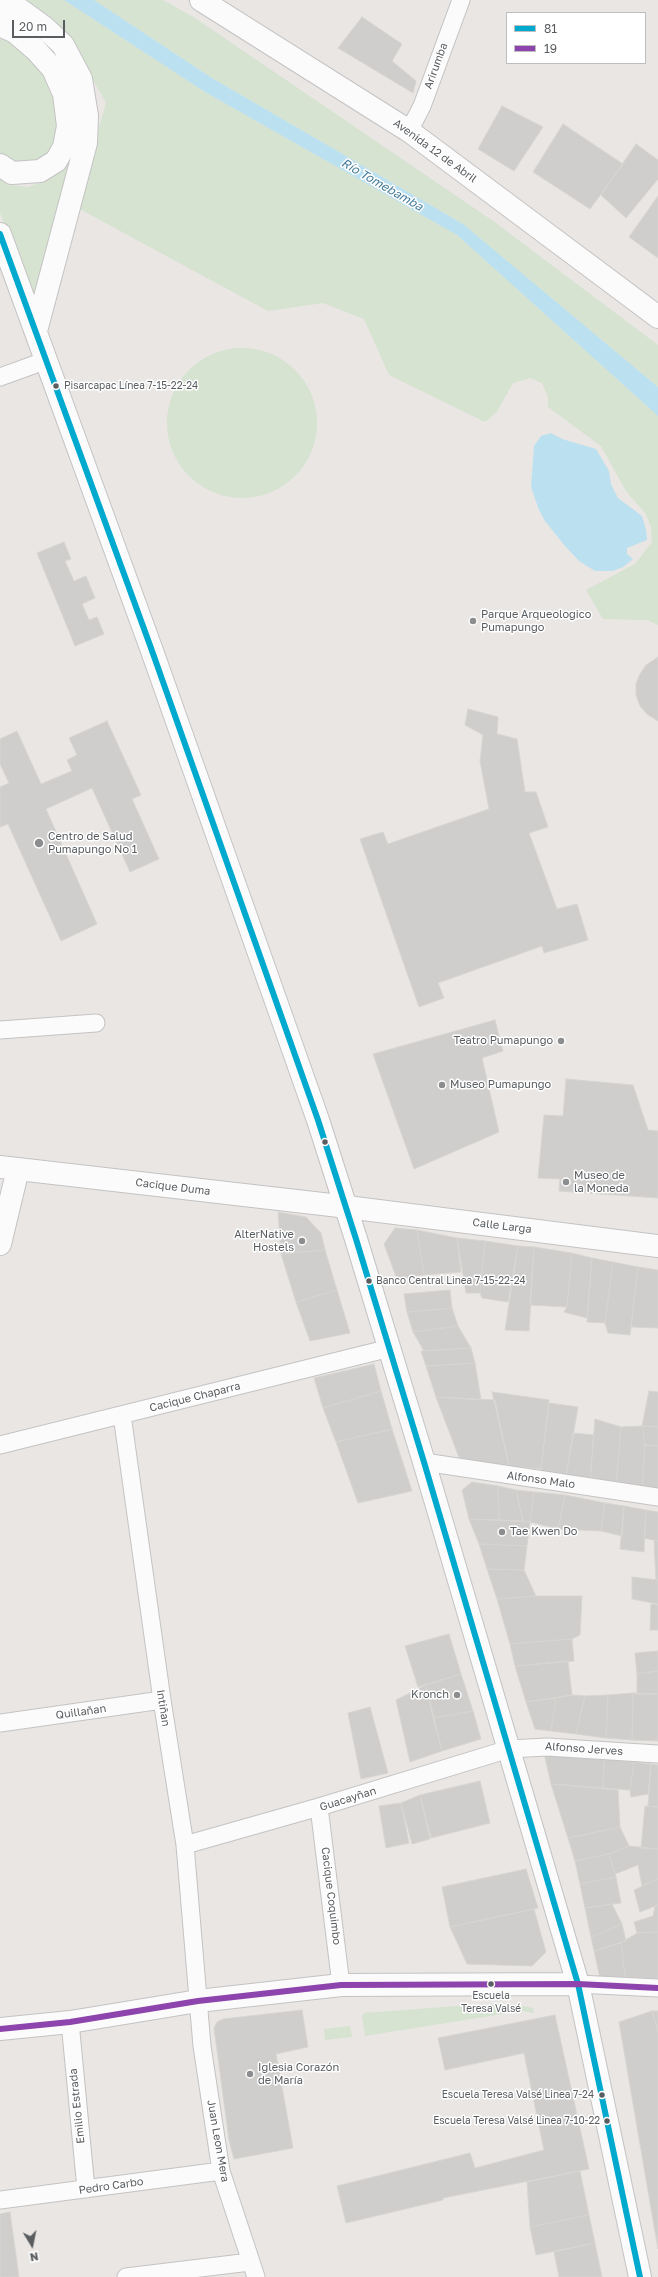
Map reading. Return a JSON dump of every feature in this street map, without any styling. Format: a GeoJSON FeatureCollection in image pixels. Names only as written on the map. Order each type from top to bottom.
{"type":"FeatureCollection","features":[{"type":"Feature","properties":{"kind":"street","name":"Avenida 12 de Abril"},"geometry":{"type":"LineString","coordinates":[[201,0],[409,131],[658,317]]}},
{"type":"Feature","properties":{"kind":"street","name":"Arirumba"},"geometry":{"type":"LineString","coordinates":[[409,131],[422,106],[461,0]]}},
{"type":"Feature","properties":{"kind":"street"},"geometry":{"type":"LineString","coordinates":[[0,4],[19,9],[45,28],[63,45],[81,78],[87,116],[86,143],[36,331]]}},
{"type":"Feature","properties":{"kind":"street"},"geometry":{"type":"LineString","coordinates":[[0,25],[15,32],[35,49],[53,69],[64,94],[68,126],[64,147],[56,161],[40,171],[12,173],[0,165]]}},
{"type":"Feature","properties":{"kind":"street"},"geometry":{"type":"LineString","coordinates":[[0,234],[47,360],[318,1120],[346,1206],[424,1462],[578,1984],[596,2062],[640,2277]]}},
{"type":"Feature","properties":{"kind":"street"},"geometry":{"type":"LineString","coordinates":[[0,377],[47,360]]}},
{"type":"Feature","properties":{"kind":"street"},"geometry":{"type":"LineString","coordinates":[[0,1030],[96,1023]]}},
{"type":"Feature","properties":{"kind":"street"},"geometry":{"type":"LineString","coordinates":[[0,1244],[9,1168]]}},
{"type":"Feature","properties":{"kind":"street","name":"Cacique Duma"},"geometry":{"type":"LineString","coordinates":[[9,1168],[346,1206]]}},
{"type":"Feature","properties":{"kind":"street","name":"Calle Larga"},"geometry":{"type":"LineString","coordinates":[[346,1206],[658,1246]]}},
{"type":"Feature","properties":{"kind":"street","name":"Cacique Chaparra"},"geometry":{"type":"LineString","coordinates":[[0,1445],[390,1348]]}},
{"type":"Feature","properties":{"kind":"street","name":"Intiñan"},"geometry":{"type":"LineString","coordinates":[[122,1415],[162,1700],[185,1845],[198,2001]]}},
{"type":"Feature","properties":{"kind":"street","name":"Alfonso Malo"},"geometry":{"type":"LineString","coordinates":[[424,1462],[658,1497]]}},
{"type":"Feature","properties":{"kind":"street","name":"Quillañan"},"geometry":{"type":"LineString","coordinates":[[0,1723],[162,1700]]}},
{"type":"Feature","properties":{"kind":"street","name":"Alfonso Jerves"},"geometry":{"type":"LineString","coordinates":[[509,1749],[540,1746],[658,1754]]}},
{"type":"Feature","properties":{"kind":"street","name":"Guacayñan"},"geometry":{"type":"LineString","coordinates":[[185,1845],[319,1808],[509,1749]]}},
{"type":"Feature","properties":{"kind":"street","name":"Cacique Coquimbo"},"geometry":{"type":"LineString","coordinates":[[319,1808],[341,1985]]}},
{"type":"Feature","properties":{"kind":"street"},"geometry":{"type":"LineString","coordinates":[[0,2029],[70,2022],[198,2001],[341,1985],[578,1984],[658,1988]]}},
{"type":"Feature","properties":{"kind":"street","name":"Juan Leon Mera"},"geometry":{"type":"LineString","coordinates":[[198,2001],[202,2046],[221,2171],[253,2270]]}},
{"type":"Feature","properties":{"kind":"street","name":"Emilio Estrada"},"geometry":{"type":"LineString","coordinates":[[70,2022],[86,2189]]}},
{"type":"Feature","properties":{"kind":"street","name":"Pedro Carbo"},"geometry":{"type":"LineString","coordinates":[[0,2200],[221,2171]]}},
{"type":"Feature","properties":{"kind":"street"},"geometry":{"type":"LineString","coordinates":[[126,2277],[253,2270]]}},
{"type":"Feature","properties":{"kind":"green space"},"geometry":{"type":"Polygon","coordinates":[[[19,0],[64,0],[205,92],[457,235],[658,416],[658,625],[647,620],[603,619],[586,590],[635,564],[652,542],[651,527],[646,514],[626,491],[601,446],[548,407],[548,397],[542,383],[530,378],[513,383],[496,413],[485,422],[389,375],[364,319],[323,303],[268,311],[76,207],[106,103],[72,42],[19,0]]]}},
{"type":"Feature","properties":{"kind":"green space"},"geometry":{"type":"Polygon","coordinates":[[[94,0],[163,0],[195,18],[493,221],[658,345],[658,387],[463,224],[212,78],[94,0]]]}},
{"type":"Feature","properties":{"kind":"green space"},"geometry":{"type":"Polygon","coordinates":[[[0,32],[32,55],[60,96],[59,142],[39,166],[0,164],[0,32]]]}},
{"type":"Feature","properties":{"kind":"green space"},"geometry":{"type":"Polygon","coordinates":[[[73,155],[35,305],[0,213],[0,177],[11,185],[28,187],[45,181],[73,155]]]}},
{"type":"Feature","properties":{"kind":"green space"},"geometry":{"type":"Polygon","coordinates":[[[249,348],[271,353],[284,360],[300,375],[312,394],[316,408],[316,438],[312,452],[305,465],[290,481],[271,493],[257,497],[235,498],[213,493],[200,486],[179,465],[172,452],[168,438],[167,416],[172,394],[179,381],[200,360],[213,353],[227,349],[249,348]]]}},
{"type":"Feature","properties":{"kind":"green space"},"geometry":{"type":"Polygon","coordinates":[[[470,2005],[518,2005],[533,2008],[534,2013],[521,2011],[365,2036],[362,2016],[364,2013],[470,2005]]]}},
{"type":"Feature","properties":{"kind":"green space"},"geometry":{"type":"Polygon","coordinates":[[[350,2026],[352,2037],[325,2040],[324,2029],[350,2026]]]}},
{"type":"Feature","properties":{"kind":"water","name":"Río Tomebamba"},"geometry":{"type":"Polygon","coordinates":[[[64,0],[94,0],[212,78],[463,224],[658,387],[658,416],[457,235],[205,92],[64,0]]]}},
{"type":"Feature","properties":{"kind":"water"},"geometry":{"type":"Polygon","coordinates":[[[551,433],[562,439],[596,449],[609,471],[611,484],[618,498],[642,516],[647,540],[627,548],[627,554],[633,559],[623,567],[613,571],[595,571],[579,561],[545,521],[539,510],[531,487],[534,446],[541,436],[551,433]]]}},
{"type":"Feature","properties":{"kind":"building"},"geometry":{"type":"Polygon","coordinates":[[[362,17],[402,44],[392,61],[416,81],[413,93],[338,48],[362,17]]]}},
{"type":"Feature","properties":{"kind":"building"},"geometry":{"type":"Polygon","coordinates":[[[502,106],[543,127],[514,171],[478,149],[502,106]]]}},
{"type":"Feature","properties":{"kind":"building"},"geometry":{"type":"Polygon","coordinates":[[[563,124],[623,164],[590,209],[533,172],[563,124]]]}},
{"type":"Feature","properties":{"kind":"building"},"geometry":{"type":"Polygon","coordinates":[[[636,144],[658,160],[658,179],[626,218],[601,195],[636,144]]]}},
{"type":"Feature","properties":{"kind":"building"},"geometry":{"type":"Polygon","coordinates":[[[658,196],[658,258],[629,237],[658,196]]]}},
{"type":"Feature","properties":{"kind":"building"},"geometry":{"type":"Polygon","coordinates":[[[64,542],[71,559],[65,561],[74,581],[86,576],[95,598],[82,604],[89,620],[97,617],[104,634],[75,646],[37,553],[64,542]]]}},
{"type":"Feature","properties":{"kind":"building"},"geometry":{"type":"Polygon","coordinates":[[[658,657],[658,721],[647,714],[640,706],[636,695],[636,684],[646,665],[658,657]]]}},
{"type":"Feature","properties":{"kind":"building"},"geometry":{"type":"Polygon","coordinates":[[[468,709],[498,717],[497,734],[517,739],[525,792],[536,792],[548,827],[529,833],[557,909],[577,904],[588,940],[544,953],[542,946],[438,983],[444,998],[419,1007],[360,839],[383,832],[388,844],[489,809],[480,761],[483,735],[465,725],[468,709]]]}},
{"type":"Feature","properties":{"kind":"building","name":"Centro de Salud Pumapungo No 1"},"geometry":{"type":"Polygon","coordinates":[[[107,721],[141,795],[132,799],[159,859],[130,872],[92,788],[46,809],[97,924],[61,941],[8,824],[0,827],[0,787],[9,783],[0,764],[0,739],[17,731],[41,784],[72,771],[67,760],[77,755],[69,738],[107,721]]]}},
{"type":"Feature","properties":{"kind":"building"},"geometry":{"type":"Polygon","coordinates":[[[495,1020],[503,1051],[482,1058],[499,1132],[414,1169],[373,1054],[495,1020]]]}},
{"type":"Feature","properties":{"kind":"building"},"geometry":{"type":"Polygon","coordinates":[[[566,1079],[633,1085],[648,1130],[658,1131],[658,1198],[559,1191],[560,1179],[538,1178],[544,1115],[563,1116],[566,1079]]]}},
{"type":"Feature","properties":{"kind":"building","name":"AlterNative Hostels"},"geometry":{"type":"Polygon","coordinates":[[[278,1212],[306,1217],[321,1233],[325,1250],[281,1254],[278,1212]]]}},
{"type":"Feature","properties":{"kind":"building"},"geometry":{"type":"Polygon","coordinates":[[[395,1228],[417,1230],[424,1275],[397,1279],[384,1244],[395,1228]]]}},
{"type":"Feature","properties":{"kind":"building"},"geometry":{"type":"Polygon","coordinates":[[[417,1230],[457,1238],[461,1272],[424,1275],[417,1230]]]}},
{"type":"Feature","properties":{"kind":"building"},"geometry":{"type":"Polygon","coordinates":[[[457,1238],[485,1241],[480,1293],[466,1293],[457,1238]]]}},
{"type":"Feature","properties":{"kind":"building"},"geometry":{"type":"Polygon","coordinates":[[[485,1241],[518,1246],[508,1302],[482,1298],[480,1293],[485,1241]]]}},
{"type":"Feature","properties":{"kind":"building"},"geometry":{"type":"Polygon","coordinates":[[[518,1246],[534,1247],[529,1331],[505,1330],[518,1246]]]}},
{"type":"Feature","properties":{"kind":"building"},"geometry":{"type":"Polygon","coordinates":[[[534,1247],[572,1253],[567,1307],[530,1305],[534,1247]]]}},
{"type":"Feature","properties":{"kind":"building"},"geometry":{"type":"Polygon","coordinates":[[[325,1250],[337,1290],[296,1302],[281,1254],[325,1250]]]}},
{"type":"Feature","properties":{"kind":"building"},"geometry":{"type":"Polygon","coordinates":[[[572,1253],[592,1258],[587,1318],[564,1312],[567,1307],[572,1253]]]}},
{"type":"Feature","properties":{"kind":"building"},"geometry":{"type":"Polygon","coordinates":[[[592,1258],[613,1262],[605,1323],[587,1322],[592,1258]]]}},
{"type":"Feature","properties":{"kind":"building"},"geometry":{"type":"Polygon","coordinates":[[[613,1262],[638,1267],[630,1335],[608,1333],[605,1323],[613,1262]]]}},
{"type":"Feature","properties":{"kind":"building"},"geometry":{"type":"Polygon","coordinates":[[[638,1267],[658,1270],[658,1328],[631,1327],[638,1267]]]}},
{"type":"Feature","properties":{"kind":"building"},"geometry":{"type":"Polygon","coordinates":[[[337,1290],[350,1333],[310,1341],[296,1302],[337,1290]]]}},
{"type":"Feature","properties":{"kind":"building"},"geometry":{"type":"Polygon","coordinates":[[[450,1290],[452,1308],[407,1312],[404,1294],[450,1290]]]}},
{"type":"Feature","properties":{"kind":"building"},"geometry":{"type":"Polygon","coordinates":[[[452,1308],[458,1326],[413,1332],[407,1312],[452,1308]]]}},
{"type":"Feature","properties":{"kind":"building"},"geometry":{"type":"Polygon","coordinates":[[[458,1326],[471,1348],[424,1351],[413,1332],[458,1326]]]}},
{"type":"Feature","properties":{"kind":"building"},"geometry":{"type":"Polygon","coordinates":[[[471,1348],[475,1363],[426,1366],[421,1351],[471,1348]]]}},
{"type":"Feature","properties":{"kind":"building"},"geometry":{"type":"Polygon","coordinates":[[[475,1363],[481,1400],[436,1397],[426,1366],[475,1363]]]}},
{"type":"Feature","properties":{"kind":"building"},"geometry":{"type":"Polygon","coordinates":[[[374,1364],[381,1391],[323,1408],[314,1378],[374,1364]]]}},
{"type":"Feature","properties":{"kind":"building"},"geometry":{"type":"Polygon","coordinates":[[[381,1391],[392,1429],[336,1442],[323,1408],[381,1391]]]}},
{"type":"Feature","properties":{"kind":"building"},"geometry":{"type":"Polygon","coordinates":[[[649,1391],[658,1392],[658,1427],[642,1426],[649,1391]]]}},
{"type":"Feature","properties":{"kind":"building"},"geometry":{"type":"Polygon","coordinates":[[[492,1392],[549,1400],[541,1469],[509,1466],[492,1392]]]}},
{"type":"Feature","properties":{"kind":"building"},"geometry":{"type":"Polygon","coordinates":[[[436,1397],[495,1400],[509,1466],[460,1460],[436,1397]]]}},
{"type":"Feature","properties":{"kind":"building"},"geometry":{"type":"Polygon","coordinates":[[[549,1403],[578,1407],[566,1477],[543,1474],[541,1469],[549,1403]]]}},
{"type":"Feature","properties":{"kind":"building"},"geometry":{"type":"Polygon","coordinates":[[[595,1419],[621,1427],[616,1485],[590,1480],[595,1419]]]}},
{"type":"Feature","properties":{"kind":"building"},"geometry":{"type":"Polygon","coordinates":[[[642,1426],[645,1445],[642,1488],[616,1485],[621,1427],[642,1426]]]}},
{"type":"Feature","properties":{"kind":"building"},"geometry":{"type":"Polygon","coordinates":[[[642,1426],[658,1427],[658,1446],[645,1445],[642,1426]]]}},
{"type":"Feature","properties":{"kind":"building"},"geometry":{"type":"Polygon","coordinates":[[[392,1429],[412,1491],[358,1503],[336,1442],[392,1429]]]}},
{"type":"Feature","properties":{"kind":"building"},"geometry":{"type":"Polygon","coordinates":[[[573,1433],[594,1435],[590,1480],[566,1477],[573,1433]]]}},
{"type":"Feature","properties":{"kind":"building"},"geometry":{"type":"Polygon","coordinates":[[[645,1445],[658,1446],[658,1491],[642,1488],[645,1445]]]}},
{"type":"Feature","properties":{"kind":"building"},"geometry":{"type":"Polygon","coordinates":[[[472,1482],[498,1486],[499,1520],[469,1519],[462,1490],[472,1482]]]}},
{"type":"Feature","properties":{"kind":"building"},"geometry":{"type":"Polygon","coordinates":[[[498,1486],[516,1490],[523,1521],[499,1520],[498,1486]]]}},
{"type":"Feature","properties":{"kind":"building"},"geometry":{"type":"Polygon","coordinates":[[[516,1490],[534,1492],[530,1522],[523,1521],[516,1490]]]}},
{"type":"Feature","properties":{"kind":"building"},"geometry":{"type":"Polygon","coordinates":[[[534,1492],[565,1495],[558,1529],[530,1522],[534,1492]]]}},
{"type":"Feature","properties":{"kind":"building"},"geometry":{"type":"Polygon","coordinates":[[[565,1495],[605,1503],[601,1531],[558,1529],[565,1495]]]}},
{"type":"Feature","properties":{"kind":"building"},"geometry":{"type":"Polygon","coordinates":[[[605,1503],[624,1506],[622,1536],[601,1531],[605,1503]]]}},
{"type":"Feature","properties":{"kind":"building"},"geometry":{"type":"Polygon","coordinates":[[[624,1506],[646,1510],[644,1552],[620,1549],[624,1506]]]}},
{"type":"Feature","properties":{"kind":"building"},"geometry":{"type":"Polygon","coordinates":[[[646,1510],[658,1512],[658,1541],[644,1538],[646,1510]]]}},
{"type":"Feature","properties":{"kind":"building"},"geometry":{"type":"Polygon","coordinates":[[[469,1519],[530,1522],[527,1546],[479,1544],[469,1519]]]}},
{"type":"Feature","properties":{"kind":"building"},"geometry":{"type":"Polygon","coordinates":[[[654,1540],[658,1541],[658,1580],[656,1580],[654,1540]]]}},
{"type":"Feature","properties":{"kind":"building"},"geometry":{"type":"Polygon","coordinates":[[[479,1544],[527,1546],[524,1570],[487,1569],[479,1544]]]}},
{"type":"Feature","properties":{"kind":"building"},"geometry":{"type":"Polygon","coordinates":[[[487,1569],[524,1570],[536,1596],[497,1599],[487,1569]]]}},
{"type":"Feature","properties":{"kind":"building"},"geometry":{"type":"Polygon","coordinates":[[[632,1577],[658,1580],[658,1604],[632,1599],[632,1577]]]}},
{"type":"Feature","properties":{"kind":"building"},"geometry":{"type":"Polygon","coordinates":[[[536,1596],[582,1596],[580,1635],[572,1639],[510,1644],[497,1599],[536,1596]]]}},
{"type":"Feature","properties":{"kind":"building"},"geometry":{"type":"Polygon","coordinates":[[[651,1604],[658,1605],[658,1630],[650,1630],[651,1604]]]}},
{"type":"Feature","properties":{"kind":"building"},"geometry":{"type":"Polygon","coordinates":[[[449,1634],[461,1674],[418,1687],[405,1646],[449,1634]]]}},
{"type":"Feature","properties":{"kind":"building"},"geometry":{"type":"Polygon","coordinates":[[[572,1639],[574,1661],[515,1666],[510,1644],[572,1639]]]}},
{"type":"Feature","properties":{"kind":"building"},"geometry":{"type":"Polygon","coordinates":[[[658,1651],[658,1671],[637,1674],[635,1653],[658,1651]]]}},
{"type":"Feature","properties":{"kind":"building"},"geometry":{"type":"Polygon","coordinates":[[[568,1661],[572,1695],[526,1702],[515,1666],[568,1661]]]}},
{"type":"Feature","properties":{"kind":"building"},"geometry":{"type":"Polygon","coordinates":[[[658,1671],[658,1694],[637,1694],[637,1674],[658,1671]]]}},
{"type":"Feature","properties":{"kind":"building"},"geometry":{"type":"Polygon","coordinates":[[[461,1674],[473,1711],[433,1718],[426,1685],[461,1674]]]}},
{"type":"Feature","properties":{"kind":"building"},"geometry":{"type":"Polygon","coordinates":[[[426,1685],[442,1751],[410,1762],[396,1700],[426,1685]]]}},
{"type":"Feature","properties":{"kind":"building"},"geometry":{"type":"Polygon","coordinates":[[[633,1693],[658,1694],[658,1741],[632,1740],[633,1693]]]}},
{"type":"Feature","properties":{"kind":"building"},"geometry":{"type":"Polygon","coordinates":[[[633,1693],[632,1740],[606,1738],[608,1695],[633,1693]]]}},
{"type":"Feature","properties":{"kind":"building"},"geometry":{"type":"Polygon","coordinates":[[[572,1695],[585,1696],[576,1734],[551,1731],[556,1698],[572,1695]]]}},
{"type":"Feature","properties":{"kind":"building"},"geometry":{"type":"Polygon","coordinates":[[[608,1695],[606,1738],[576,1734],[585,1696],[608,1695]]]}},
{"type":"Feature","properties":{"kind":"building"},"geometry":{"type":"Polygon","coordinates":[[[556,1698],[551,1731],[535,1729],[526,1702],[556,1698]]]}},
{"type":"Feature","properties":{"kind":"building"},"geometry":{"type":"Polygon","coordinates":[[[370,1707],[388,1773],[361,1779],[348,1713],[370,1707]]]}},
{"type":"Feature","properties":{"kind":"building"},"geometry":{"type":"Polygon","coordinates":[[[473,1711],[481,1739],[442,1751],[433,1718],[473,1711]]]}},
{"type":"Feature","properties":{"kind":"building"},"geometry":{"type":"Polygon","coordinates":[[[544,1753],[604,1759],[603,1788],[551,1784],[544,1753]]]}},
{"type":"Feature","properties":{"kind":"building"},"geometry":{"type":"Polygon","coordinates":[[[604,1759],[634,1762],[630,1790],[603,1788],[604,1759]]]}},
{"type":"Feature","properties":{"kind":"building"},"geometry":{"type":"Polygon","coordinates":[[[634,1762],[651,1764],[648,1794],[631,1797],[630,1790],[634,1762]]]}},
{"type":"Feature","properties":{"kind":"building"},"geometry":{"type":"Polygon","coordinates":[[[651,1764],[658,1765],[658,1807],[648,1806],[651,1764]]]}},
{"type":"Feature","properties":{"kind":"building"},"geometry":{"type":"Polygon","coordinates":[[[480,1781],[490,1823],[431,1838],[420,1795],[480,1781]]]}},
{"type":"Feature","properties":{"kind":"building"},"geometry":{"type":"Polygon","coordinates":[[[551,1784],[618,1790],[620,1827],[568,1838],[551,1784]]]}},
{"type":"Feature","properties":{"kind":"building"},"geometry":{"type":"Polygon","coordinates":[[[420,1795],[430,1839],[412,1844],[401,1803],[420,1795]]]}},
{"type":"Feature","properties":{"kind":"building"},"geometry":{"type":"Polygon","coordinates":[[[401,1803],[409,1843],[386,1848],[379,1806],[401,1803]]]}},
{"type":"Feature","properties":{"kind":"building"},"geometry":{"type":"Polygon","coordinates":[[[645,1806],[658,1807],[658,1849],[641,1848],[645,1806]]]}},
{"type":"Feature","properties":{"kind":"building"},"geometry":{"type":"Polygon","coordinates":[[[620,1827],[629,1846],[609,1854],[575,1861],[568,1838],[620,1827]]]}},
{"type":"Feature","properties":{"kind":"building"},"geometry":{"type":"Polygon","coordinates":[[[629,1846],[658,1849],[658,1879],[642,1886],[638,1865],[615,1874],[609,1854],[629,1846]]]}},
{"type":"Feature","properties":{"kind":"building"},"geometry":{"type":"Polygon","coordinates":[[[609,1854],[616,1877],[580,1884],[575,1861],[609,1854]]]}},
{"type":"Feature","properties":{"kind":"building"},"geometry":{"type":"Polygon","coordinates":[[[526,1869],[538,1908],[450,1927],[442,1887],[526,1869]]]}},
{"type":"Feature","properties":{"kind":"building"},"geometry":{"type":"Polygon","coordinates":[[[616,1877],[621,1903],[585,1908],[580,1884],[616,1877]]]}},
{"type":"Feature","properties":{"kind":"building"},"geometry":{"type":"Polygon","coordinates":[[[658,1879],[658,1905],[640,1912],[634,1890],[658,1879]]]}},
{"type":"Feature","properties":{"kind":"building"},"geometry":{"type":"Polygon","coordinates":[[[612,1904],[622,1924],[591,1937],[585,1908],[612,1904]]]}},
{"type":"Feature","properties":{"kind":"building"},"geometry":{"type":"Polygon","coordinates":[[[658,1905],[658,1932],[637,1933],[634,1922],[653,1916],[655,1906],[658,1905]]]}},
{"type":"Feature","properties":{"kind":"building"},"geometry":{"type":"Polygon","coordinates":[[[534,1909],[546,1952],[532,1966],[467,1964],[450,1927],[534,1909]]]}},
{"type":"Feature","properties":{"kind":"building"},"geometry":{"type":"Polygon","coordinates":[[[622,1924],[626,1941],[594,1951],[591,1937],[622,1924]]]}},
{"type":"Feature","properties":{"kind":"building"},"geometry":{"type":"Polygon","coordinates":[[[658,1932],[658,1979],[625,1977],[621,1943],[637,1933],[658,1932]]]}},
{"type":"Feature","properties":{"kind":"building"},"geometry":{"type":"Polygon","coordinates":[[[621,1943],[625,1977],[600,1978],[594,1951],[621,1943]]]}},
{"type":"Feature","properties":{"kind":"building","name":"Iglesia Corazón de María"},"geometry":{"type":"Polygon","coordinates":[[[302,2010],[308,2047],[276,2054],[293,2148],[234,2159],[229,2140],[214,2028],[217,2022],[223,2019],[302,2010]]]}},
{"type":"Feature","properties":{"kind":"building"},"geometry":{"type":"Polygon","coordinates":[[[652,2011],[658,2032],[658,2249],[619,2022],[652,2011]]]}},
{"type":"Feature","properties":{"kind":"building"},"geometry":{"type":"Polygon","coordinates":[[[652,2011],[658,2011],[658,2032],[652,2011]]]}},
{"type":"Feature","properties":{"kind":"building"},"geometry":{"type":"Polygon","coordinates":[[[555,2015],[589,2169],[443,2198],[443,2200],[346,2223],[337,2186],[470,2153],[475,2168],[544,2150],[524,2053],[445,2070],[438,2038],[555,2015]]]}},
{"type":"Feature","properties":{"kind":"building"},"geometry":{"type":"Polygon","coordinates":[[[580,2171],[589,2215],[530,2227],[527,2182],[580,2171]]]}},
{"type":"Feature","properties":{"kind":"building"},"geometry":{"type":"Polygon","coordinates":[[[10,2212],[19,2277],[0,2277],[0,2214],[10,2212]]]}},
{"type":"Feature","properties":{"kind":"building"},"geometry":{"type":"Polygon","coordinates":[[[589,2215],[595,2243],[536,2255],[530,2227],[589,2215]]]}},
{"type":"Feature","properties":{"kind":"building"},"geometry":{"type":"Polygon","coordinates":[[[595,2243],[602,2277],[559,2277],[554,2252],[595,2243]]]}},
{"type":"Feature","properties":{"kind":"transit line","name":"81"},"geometry":{"type":"LineString","coordinates":[[0,234],[151,648],[318,1120],[356,1239],[424,1462],[578,1984],[640,2277]]}},
{"type":"Feature","properties":{"kind":"transit line","name":"19"},"geometry":{"type":"LineString","coordinates":[[0,2029],[70,2022],[198,2001],[341,1985],[578,1984],[658,1988]]}},
{"type":"Feature","properties":{"kind":"place","name":"Pisarcapac Línea 7-15-22-24"},"geometry":{"type":"Point","coordinates":[56,386]}},
{"type":"Feature","properties":{"kind":"place","name":"Parque Arqueologico Pumapungo"},"geometry":{"type":"Point","coordinates":[473,621]}},
{"type":"Feature","properties":{"kind":"place","name":"Centro de Salud Pumapungo No 1"},"geometry":{"type":"Point","coordinates":[39,843]}},
{"type":"Feature","properties":{"kind":"place","name":"Teatro Pumapungo"},"geometry":{"type":"Point","coordinates":[561,1041]}},
{"type":"Feature","properties":{"kind":"place","name":"Museo Pumapungo"},"geometry":{"type":"Point","coordinates":[442,1085]}},
{"type":"Feature","properties":{"kind":"place","name":"Museo de la Moneda"},"geometry":{"type":"Point","coordinates":[566,1182]}},
{"type":"Feature","properties":{"kind":"place","name":"AlterNative Hostels"},"geometry":{"type":"Point","coordinates":[302,1241]}},
{"type":"Feature","properties":{"kind":"place","name":"Banco Central Linea 7-15-22-24"},"geometry":{"type":"Point","coordinates":[369,1281]}},
{"type":"Feature","properties":{"kind":"place","name":"Tae Kwen Do"},"geometry":{"type":"Point","coordinates":[502,1532]}},
{"type":"Feature","properties":{"kind":"place","name":"Kronch"},"geometry":{"type":"Point","coordinates":[457,1695]}},
{"type":"Feature","properties":{"kind":"place","name":"Escuela Teresa Valsé"},"geometry":{"type":"Point","coordinates":[491,1984]}},
{"type":"Feature","properties":{"kind":"place","name":"Iglesia Corazón de María"},"geometry":{"type":"Point","coordinates":[250,2074]}},
{"type":"Feature","properties":{"kind":"place","name":"Escuela Teresa Valsé Linea 7-24"},"geometry":{"type":"Point","coordinates":[602,2095]}},
{"type":"Feature","properties":{"kind":"place","name":"Escuela Teresa Valsé Linea 7-10-22"},"geometry":{"type":"Point","coordinates":[607,2121]}}]}
